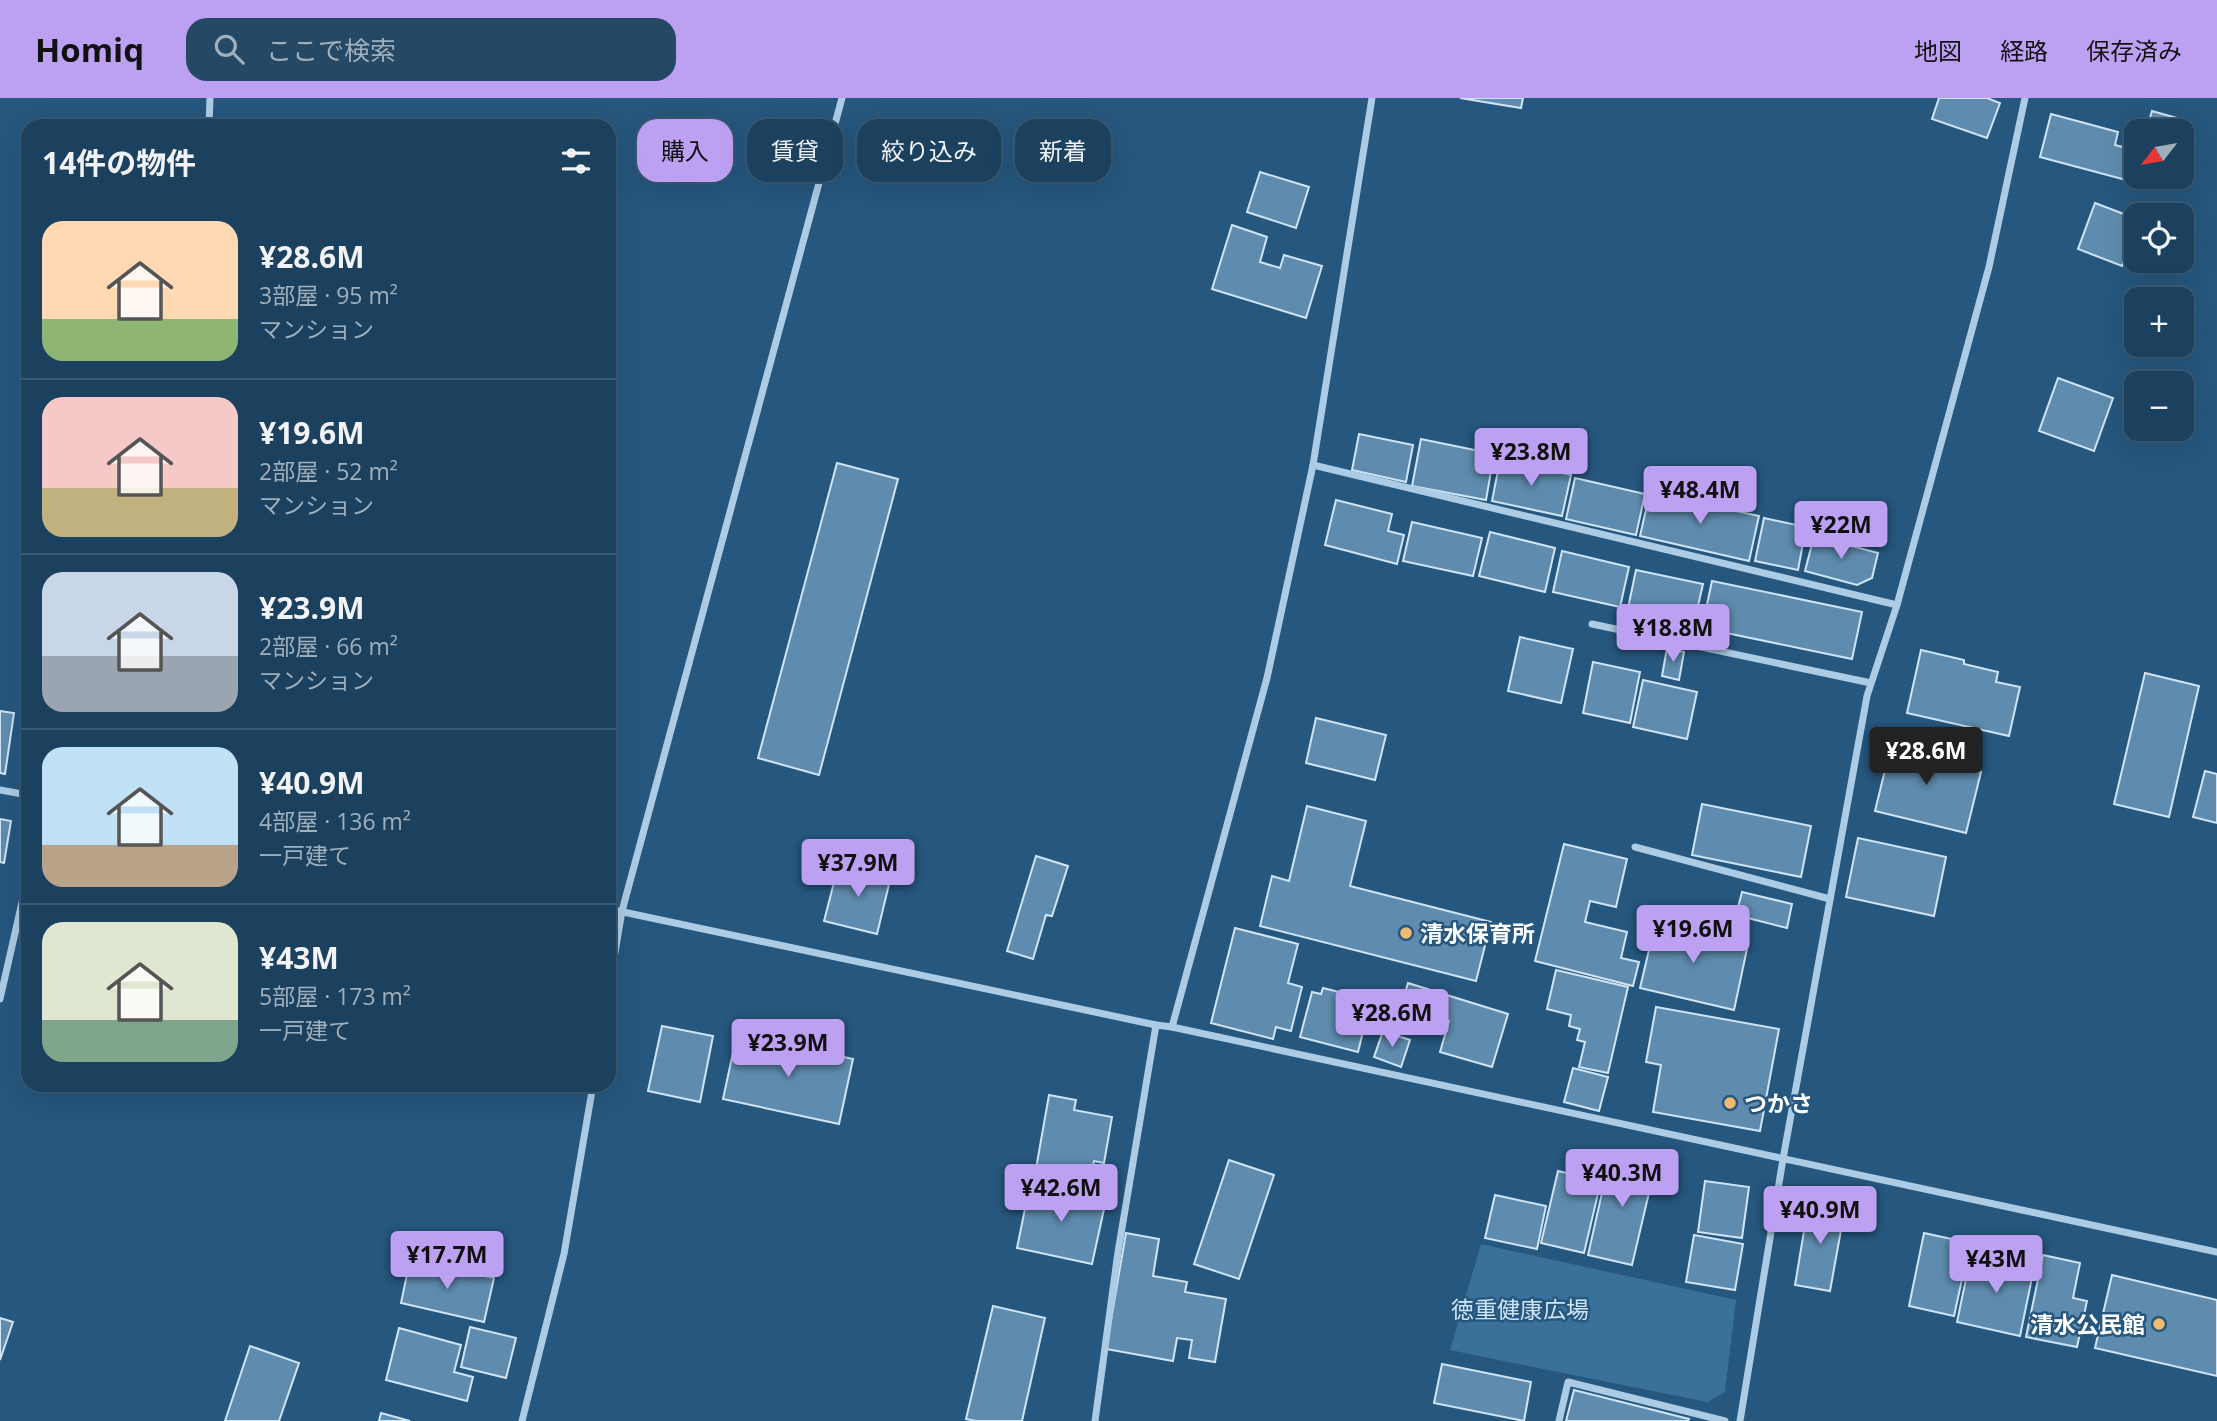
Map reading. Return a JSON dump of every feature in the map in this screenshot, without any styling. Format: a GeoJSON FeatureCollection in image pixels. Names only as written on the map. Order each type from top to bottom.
{"type":"FeatureCollection","features":[{"type":"Feature","properties":{"kind":"street"},"geometry":{"type":"LineString","coordinates":[[209,119],[210,98]]}},
{"type":"Feature","properties":{"kind":"street"},"geometry":{"type":"LineString","coordinates":[[616,947],[622,911],[842,98]]}},
{"type":"Feature","properties":{"kind":"street"},"geometry":{"type":"LineString","coordinates":[[1172,1027],[1267,678],[1313,465],[1372,98]]}},
{"type":"Feature","properties":{"kind":"street"},"geometry":{"type":"LineString","coordinates":[[1740,1421],[1783,1159],[1871,683],[1897,604],[1989,267],[2025,98]]}},
{"type":"Feature","properties":{"kind":"street"},"geometry":{"type":"LineString","coordinates":[[1313,465],[1897,604]]}},
{"type":"Feature","properties":{"kind":"street"},"geometry":{"type":"LineString","coordinates":[[1592,624],[1871,683]]}},
{"type":"Feature","properties":{"kind":"street"},"geometry":{"type":"LineString","coordinates":[[0,790],[21,794]]}},
{"type":"Feature","properties":{"kind":"street"},"geometry":{"type":"LineString","coordinates":[[1635,847],[1830,899]]}},
{"type":"Feature","properties":{"kind":"street"},"geometry":{"type":"LineString","coordinates":[[0,999],[21,907]]}},
{"type":"Feature","properties":{"kind":"street"},"geometry":{"type":"LineString","coordinates":[[616,910],[2217,1252]]}},
{"type":"Feature","properties":{"kind":"street"},"geometry":{"type":"LineString","coordinates":[[1095,1421],[1118,1252],[1156,1025]]}},
{"type":"Feature","properties":{"kind":"street"},"geometry":{"type":"LineString","coordinates":[[522,1421],[564,1254],[592,1092]]}},
{"type":"Feature","properties":{"kind":"street"},"geometry":{"type":"LineString","coordinates":[[1559,1421],[1567,1382],[1725,1421]]}},
{"type":"Feature","properties":{"kind":"green space","name":"徳重健康広場"},"geometry":{"type":"Polygon","coordinates":[[[1481,1244],[1736,1300],[1725,1392],[1707,1402],[1450,1350],[1481,1244]]]}},
{"type":"Feature","properties":{"kind":"building"},"geometry":{"type":"Polygon","coordinates":[[[1460,98],[1523,98],[1521,108],[1460,98]]]}},
{"type":"Feature","properties":{"kind":"building"},"geometry":{"type":"Polygon","coordinates":[[[1939,98],[1987,98],[2000,103],[1987,138],[1932,119],[1939,98]]]}},
{"type":"Feature","properties":{"kind":"building"},"geometry":{"type":"Polygon","coordinates":[[[2152,111],[2180,119],[2150,119],[2152,111]]]}},
{"type":"Feature","properties":{"kind":"building"},"geometry":{"type":"Polygon","coordinates":[[[2051,114],[2118,132],[2115,145],[2124,147],[2124,179],[2040,157],[2051,114]]]}},
{"type":"Feature","properties":{"kind":"building"},"geometry":{"type":"Polygon","coordinates":[[[1260,172],[1309,187],[1296,228],[1247,212],[1260,172]]]}},
{"type":"Feature","properties":{"kind":"building"},"geometry":{"type":"Polygon","coordinates":[[[2095,203],[2124,214],[2122,266],[2078,249],[2095,203]]]}},
{"type":"Feature","properties":{"kind":"building"},"geometry":{"type":"Polygon","coordinates":[[[1232,225],[1267,237],[1260,262],[1280,268],[1284,255],[1322,266],[1306,318],[1212,289],[1232,225]]]}},
{"type":"Feature","properties":{"kind":"building"},"geometry":{"type":"Polygon","coordinates":[[[2058,378],[2113,398],[2094,451],[2039,431],[2058,378]]]}},
{"type":"Feature","properties":{"kind":"building"},"geometry":{"type":"Polygon","coordinates":[[[1359,434],[1413,445],[1406,482],[1352,470],[1359,434]]]}},
{"type":"Feature","properties":{"kind":"building"},"geometry":{"type":"Polygon","coordinates":[[[1421,439],[1494,454],[1486,500],[1412,486],[1421,439]]]}},
{"type":"Feature","properties":{"kind":"building"},"geometry":{"type":"Polygon","coordinates":[[[1500,460],[1571,475],[1562,516],[1492,501],[1500,460]]]}},
{"type":"Feature","properties":{"kind":"building"},"geometry":{"type":"Polygon","coordinates":[[[837,463],[898,479],[819,775],[758,758],[837,463]]]}},
{"type":"Feature","properties":{"kind":"building"},"geometry":{"type":"Polygon","coordinates":[[[1575,478],[1645,494],[1636,535],[1566,519],[1575,478]]]}},
{"type":"Feature","properties":{"kind":"building"},"geometry":{"type":"Polygon","coordinates":[[[1650,492],[1759,516],[1749,561],[1640,536],[1650,492]]]}},
{"type":"Feature","properties":{"kind":"building"},"geometry":{"type":"Polygon","coordinates":[[[1336,500],[1392,514],[1388,531],[1404,535],[1397,564],[1325,545],[1336,500]]]}},
{"type":"Feature","properties":{"kind":"building"},"geometry":{"type":"Polygon","coordinates":[[[1764,518],[1806,527],[1798,570],[1755,561],[1764,518]]]}},
{"type":"Feature","properties":{"kind":"building"},"geometry":{"type":"Polygon","coordinates":[[[1412,522],[1482,538],[1473,576],[1403,561],[1412,522]]]}},
{"type":"Feature","properties":{"kind":"building"},"geometry":{"type":"Polygon","coordinates":[[[1490,532],[1555,548],[1545,592],[1479,576],[1490,532]]]}},
{"type":"Feature","properties":{"kind":"building"},"geometry":{"type":"Polygon","coordinates":[[[1814,536],[1878,553],[1872,578],[1857,585],[1805,571],[1814,536]]]}},
{"type":"Feature","properties":{"kind":"building"},"geometry":{"type":"Polygon","coordinates":[[[1562,551],[1629,567],[1620,607],[1553,592],[1562,551]]]}},
{"type":"Feature","properties":{"kind":"building"},"geometry":{"type":"Polygon","coordinates":[[[1636,570],[1703,584],[1694,623],[1628,608],[1636,570]]]}},
{"type":"Feature","properties":{"kind":"building"},"geometry":{"type":"Polygon","coordinates":[[[1712,581],[1862,612],[1852,659],[1702,628],[1712,581]]]}},
{"type":"Feature","properties":{"kind":"building"},"geometry":{"type":"Polygon","coordinates":[[[1520,637],[1573,649],[1561,703],[1508,691],[1520,637]]]}},
{"type":"Feature","properties":{"kind":"building"},"geometry":{"type":"Polygon","coordinates":[[[1667,648],[1684,652],[1679,680],[1662,676],[1667,648]]]}},
{"type":"Feature","properties":{"kind":"building"},"geometry":{"type":"Polygon","coordinates":[[[1921,650],[1964,660],[1964,664],[1998,672],[1996,682],[2020,687],[2009,736],[1907,713],[1921,650]]]}},
{"type":"Feature","properties":{"kind":"building"},"geometry":{"type":"Polygon","coordinates":[[[1593,662],[1640,672],[1630,723],[1583,713],[1593,662]]]}},
{"type":"Feature","properties":{"kind":"building"},"geometry":{"type":"Polygon","coordinates":[[[2145,673],[2199,686],[2169,817],[2114,804],[2145,673]]]}},
{"type":"Feature","properties":{"kind":"building"},"geometry":{"type":"Polygon","coordinates":[[[1643,680],[1697,692],[1687,739],[1633,727],[1643,680]]]}},
{"type":"Feature","properties":{"kind":"building"},"geometry":{"type":"Polygon","coordinates":[[[0,711],[14,713],[5,774],[0,773],[0,711]]]}},
{"type":"Feature","properties":{"kind":"building"},"geometry":{"type":"Polygon","coordinates":[[[1316,718],[1386,735],[1375,780],[1306,763],[1316,718]]]}},
{"type":"Feature","properties":{"kind":"building"},"geometry":{"type":"Polygon","coordinates":[[[1894,733],[1932,743],[1927,759],[1981,772],[1966,833],[1875,811],[1894,733]]]}},
{"type":"Feature","properties":{"kind":"building"},"geometry":{"type":"Polygon","coordinates":[[[2205,771],[2217,774],[2217,823],[2193,817],[2205,771]]]}},
{"type":"Feature","properties":{"kind":"building"},"geometry":{"type":"Polygon","coordinates":[[[1702,804],[1811,826],[1801,877],[1692,855],[1702,804]]]}},
{"type":"Feature","properties":{"kind":"building"},"geometry":{"type":"Polygon","coordinates":[[[1307,806],[1366,821],[1350,886],[1491,922],[1476,981],[1260,926],[1272,876],[1289,881],[1307,806]]]}},
{"type":"Feature","properties":{"kind":"building"},"geometry":{"type":"Polygon","coordinates":[[[0,819],[11,821],[4,863],[0,862],[0,819]]]}},
{"type":"Feature","properties":{"kind":"building"},"geometry":{"type":"Polygon","coordinates":[[[1858,838],[1946,857],[1934,916],[1846,897],[1858,838]]]}},
{"type":"Feature","properties":{"kind":"building"},"geometry":{"type":"Polygon","coordinates":[[[1564,844],[1627,859],[1616,907],[1590,901],[1585,922],[1627,932],[1621,958],[1639,962],[1633,986],[1535,961],[1564,844]]]}},
{"type":"Feature","properties":{"kind":"building"},"geometry":{"type":"Polygon","coordinates":[[[1036,856],[1068,866],[1052,916],[1046,915],[1033,959],[1007,951],[1036,856]]]}},
{"type":"Feature","properties":{"kind":"building"},"geometry":{"type":"Polygon","coordinates":[[[839,863],[891,876],[877,934],[824,921],[839,863]]]}},
{"type":"Feature","properties":{"kind":"building"},"geometry":{"type":"Polygon","coordinates":[[[1742,892],[1792,904],[1787,928],[1736,915],[1742,892]]]}},
{"type":"Feature","properties":{"kind":"building"},"geometry":{"type":"Polygon","coordinates":[[[1657,916],[1707,927],[1705,939],[1747,949],[1734,1010],[1640,988],[1657,916]]]}},
{"type":"Feature","properties":{"kind":"building"},"geometry":{"type":"Polygon","coordinates":[[[1235,928],[1298,944],[1288,983],[1302,987],[1291,1031],[1276,1027],[1273,1039],[1211,1023],[1235,928]]]}},
{"type":"Feature","properties":{"kind":"building"},"geometry":{"type":"Polygon","coordinates":[[[1556,970],[1628,987],[1608,1073],[1579,1067],[1585,1042],[1577,1040],[1580,1029],[1569,1026],[1571,1015],[1547,1009],[1556,970]]]}},
{"type":"Feature","properties":{"kind":"building"},"geometry":{"type":"Polygon","coordinates":[[[1408,983],[1508,1014],[1492,1067],[1440,1052],[1449,1021],[1401,1006],[1408,983]]]}},
{"type":"Feature","properties":{"kind":"building"},"geometry":{"type":"Polygon","coordinates":[[[1323,988],[1371,1000],[1358,1052],[1300,1037],[1312,992],[1321,994],[1323,988]]]}},
{"type":"Feature","properties":{"kind":"building"},"geometry":{"type":"Polygon","coordinates":[[[1656,1007],[1779,1029],[1760,1131],[1653,1112],[1661,1065],[1646,1062],[1656,1007]]]}},
{"type":"Feature","properties":{"kind":"building"},"geometry":{"type":"Polygon","coordinates":[[[662,1026],[713,1036],[700,1102],[648,1091],[662,1026]]]}},
{"type":"Feature","properties":{"kind":"building"},"geometry":{"type":"Polygon","coordinates":[[[1383,1031],[1410,1040],[1401,1067],[1374,1057],[1383,1031]]]}},
{"type":"Feature","properties":{"kind":"building"},"geometry":{"type":"Polygon","coordinates":[[[737,1034],[853,1059],[839,1124],[723,1099],[737,1034]]]}},
{"type":"Feature","properties":{"kind":"building"},"geometry":{"type":"Polygon","coordinates":[[[1573,1068],[1608,1077],[1599,1111],[1564,1102],[1573,1068]]]}},
{"type":"Feature","properties":{"kind":"building"},"geometry":{"type":"Polygon","coordinates":[[[1049,1095],[1076,1100],[1074,1110],[1112,1117],[1104,1163],[1094,1161],[1090,1180],[1060,1175],[1058,1185],[1034,1180],[1049,1095]]]}},
{"type":"Feature","properties":{"kind":"building"},"geometry":{"type":"Polygon","coordinates":[[[1611,1153],[1656,1163],[1632,1265],[1588,1255],[1611,1153]]]}},
{"type":"Feature","properties":{"kind":"building"},"geometry":{"type":"Polygon","coordinates":[[[1229,1160],[1274,1175],[1239,1279],[1194,1264],[1229,1160]]]}},
{"type":"Feature","properties":{"kind":"building"},"geometry":{"type":"Polygon","coordinates":[[[1558,1171],[1601,1181],[1584,1253],[1541,1243],[1558,1171]]]}},
{"type":"Feature","properties":{"kind":"building"},"geometry":{"type":"Polygon","coordinates":[[[1705,1181],[1749,1187],[1742,1238],[1698,1232],[1705,1181]]]}},
{"type":"Feature","properties":{"kind":"building"},"geometry":{"type":"Polygon","coordinates":[[[1030,1184],[1106,1200],[1092,1264],[1017,1248],[1030,1184]]]}},
{"type":"Feature","properties":{"kind":"building"},"geometry":{"type":"Polygon","coordinates":[[[1495,1195],[1546,1206],[1537,1249],[1485,1238],[1495,1195]]]}},
{"type":"Feature","properties":{"kind":"building"},"geometry":{"type":"Polygon","coordinates":[[[1809,1201],[1845,1208],[1830,1291],[1795,1285],[1809,1201]]]}},
{"type":"Feature","properties":{"kind":"building"},"geometry":{"type":"Polygon","coordinates":[[[1126,1233],[1159,1239],[1153,1276],[1187,1282],[1185,1292],[1226,1299],[1215,1362],[1189,1358],[1192,1340],[1177,1338],[1173,1361],[1106,1349],[1126,1233]]]}},
{"type":"Feature","properties":{"kind":"building"},"geometry":{"type":"Polygon","coordinates":[[[1924,1233],[1970,1243],[1954,1316],[1909,1306],[1924,1233]]]}},
{"type":"Feature","properties":{"kind":"building"},"geometry":{"type":"Polygon","coordinates":[[[1694,1235],[1743,1244],[1735,1290],[1686,1282],[1694,1235]]]}},
{"type":"Feature","properties":{"kind":"building"},"geometry":{"type":"Polygon","coordinates":[[[1971,1255],[2034,1268],[2020,1336],[1957,1322],[1971,1255]]]}},
{"type":"Feature","properties":{"kind":"building"},"geometry":{"type":"Polygon","coordinates":[[[2043,1255],[2080,1263],[2073,1298],[2087,1301],[2077,1347],[2026,1337],[2043,1255]]]}},
{"type":"Feature","properties":{"kind":"building"},"geometry":{"type":"Polygon","coordinates":[[[410,1260],[494,1278],[484,1322],[401,1303],[410,1260]]]}},
{"type":"Feature","properties":{"kind":"building","name":"清水公民館"},"geometry":{"type":"Polygon","coordinates":[[[2112,1275],[2217,1300],[2217,1376],[2095,1348],[2112,1275]]]}},
{"type":"Feature","properties":{"kind":"building"},"geometry":{"type":"Polygon","coordinates":[[[993,1306],[1045,1318],[1022,1421],[966,1419],[993,1306]]]}},
{"type":"Feature","properties":{"kind":"building"},"geometry":{"type":"Polygon","coordinates":[[[0,1318],[13,1322],[0,1360],[0,1318]]]}},
{"type":"Feature","properties":{"kind":"building"},"geometry":{"type":"Polygon","coordinates":[[[470,1327],[516,1338],[506,1378],[461,1367],[470,1327]]]}},
{"type":"Feature","properties":{"kind":"building"},"geometry":{"type":"Polygon","coordinates":[[[399,1328],[461,1345],[454,1372],[473,1377],[467,1401],[386,1380],[399,1328]]]}},
{"type":"Feature","properties":{"kind":"building"},"geometry":{"type":"Polygon","coordinates":[[[250,1346],[299,1363],[279,1421],[225,1421],[250,1346]]]}},
{"type":"Feature","properties":{"kind":"building"},"geometry":{"type":"Polygon","coordinates":[[[1442,1364],[1531,1382],[1524,1421],[1434,1403],[1442,1364]]]}},
{"type":"Feature","properties":{"kind":"building"},"geometry":{"type":"Polygon","coordinates":[[[1574,1390],[1689,1419],[1566,1421],[1574,1390]]]}},
{"type":"Feature","properties":{"kind":"building"},"geometry":{"type":"Polygon","coordinates":[[[381,1413],[410,1421],[379,1421],[381,1413]]]}},
{"type":"Feature","properties":{"kind":"place","name":"清水保育所"},"geometry":{"type":"Point","coordinates":[1406,933]}},
{"type":"Feature","properties":{"kind":"place","name":"つかさ"},"geometry":{"type":"Point","coordinates":[1730,1103]}},
{"type":"Feature","properties":{"kind":"place","name":"清水公民館"},"geometry":{"type":"Point","coordinates":[2159,1324]}}]}
